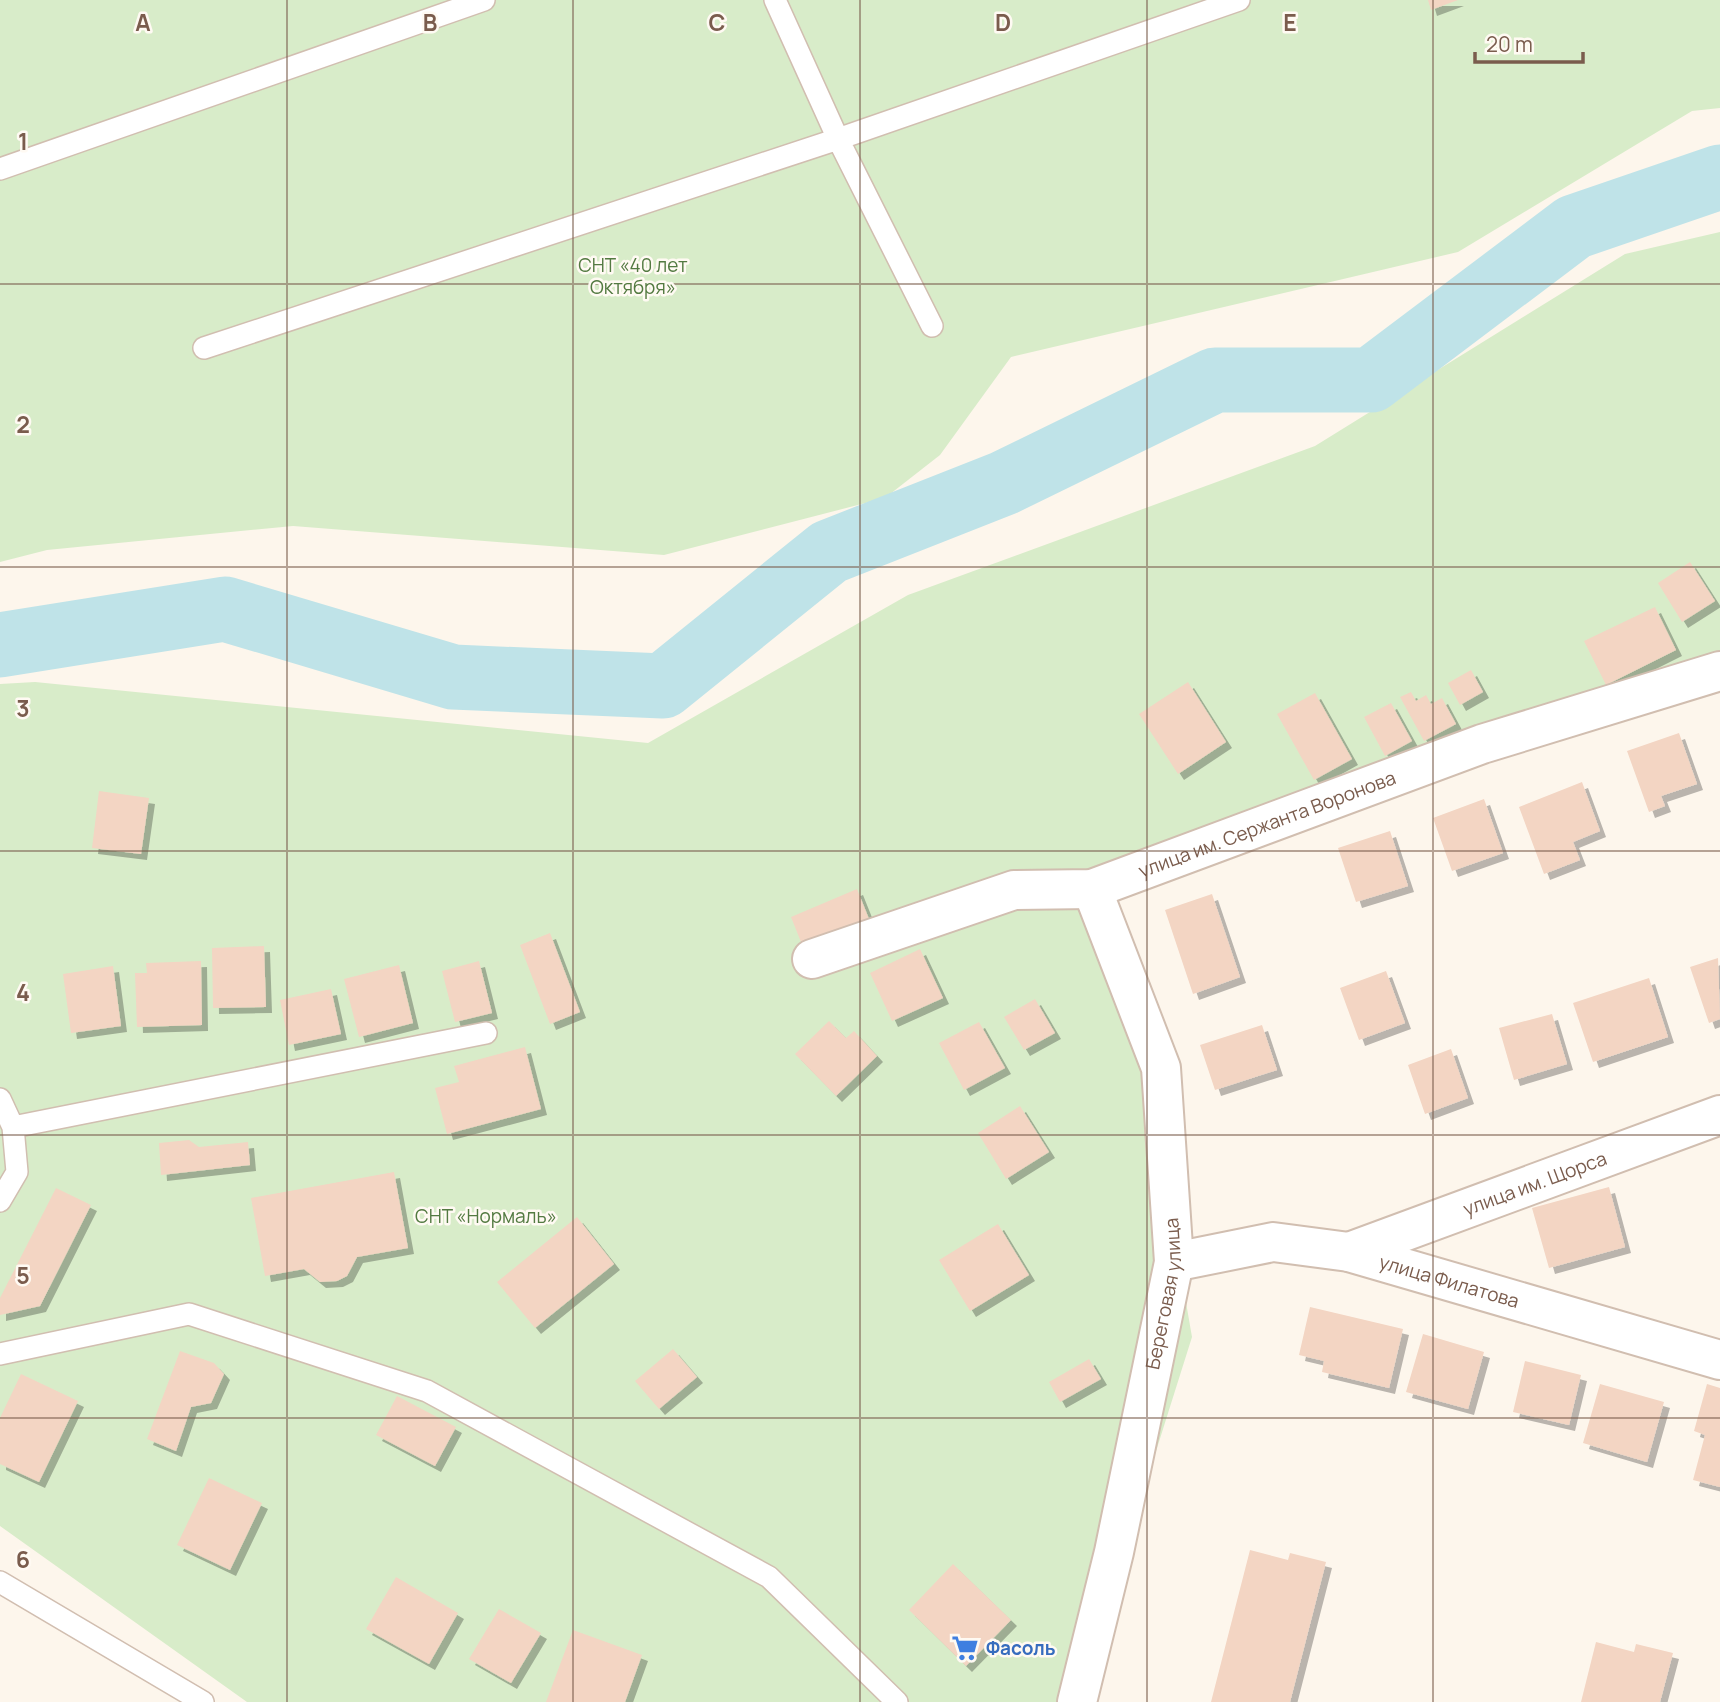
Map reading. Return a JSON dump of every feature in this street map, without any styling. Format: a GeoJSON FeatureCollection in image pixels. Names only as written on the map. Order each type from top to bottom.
{"type":"FeatureCollection","features":[{"type":"Feature","properties":{"kind":"street","name":"улица им. Сержанта Воронова"},"geometry":{"type":"LineString","coordinates":[[812,959],[1014,890],[1092,889],[1482,744],[1720,671]]}},
{"type":"Feature","properties":{"kind":"street","name":"Береговая улица"},"geometry":{"type":"LineString","coordinates":[[1077,1702],[1114,1552],[1174,1262],[1161,1068],[1092,889]]}},
{"type":"Feature","properties":{"kind":"street","name":"улица им. Щорса"},"geometry":{"type":"LineString","coordinates":[[1349,1252],[1720,1115]]}},
{"type":"Feature","properties":{"kind":"street","name":"улица Филатова"},"geometry":{"type":"LineString","coordinates":[[1174,1262],[1273,1242],[1349,1252],[1720,1360]]}},
{"type":"Feature","properties":{"kind":"lane"},"geometry":{"type":"LineString","coordinates":[[0,169],[484,0]]}},
{"type":"Feature","properties":{"kind":"lane"},"geometry":{"type":"LineString","coordinates":[[775,0],[838,139],[932,326]]}},
{"type":"Feature","properties":{"kind":"lane"},"geometry":{"type":"LineString","coordinates":[[204,348],[838,139],[1239,0]]}},
{"type":"Feature","properties":{"kind":"lane"},"geometry":{"type":"LineString","coordinates":[[13,1127],[486,1033]]}},
{"type":"Feature","properties":{"kind":"lane"},"geometry":{"type":"LineString","coordinates":[[0,1099],[13,1127],[17,1172],[0,1201]]}},
{"type":"Feature","properties":{"kind":"lane"},"geometry":{"type":"LineString","coordinates":[[0,1354],[189,1314],[427,1391],[769,1577],[897,1702]]}},
{"type":"Feature","properties":{"kind":"lane"},"geometry":{"type":"LineString","coordinates":[[0,1582],[203,1702]]}},
{"type":"Feature","properties":{"kind":"green space","name":"СНТ «40 лет Октября»"},"geometry":{"type":"Polygon","coordinates":[[[0,0],[1720,0],[1720,108],[1692,111],[1458,252],[1011,357],[940,455],[885,498],[664,555],[293,526],[47,550],[0,562],[0,0]]]}},
{"type":"Feature","properties":{"kind":"green space","name":"СНТ «Нормаль»"},"geometry":{"type":"Polygon","coordinates":[[[1720,232],[1720,670],[1111,870],[1192,1337],[1077,1702],[247,1702],[0,1526],[0,684],[35,682],[648,743],[908,595],[1315,446],[1625,254],[1720,232]]]}},
{"type":"Feature","properties":{"kind":"building"},"geometry":{"type":"Polygon","coordinates":[[[1428,0],[1458,0],[1431,10],[1428,0]]]}},
{"type":"Feature","properties":{"kind":"building"},"geometry":{"type":"Polygon","coordinates":[[[1690,562],[1715,601],[1682,622],[1658,583],[1690,562]]]}},
{"type":"Feature","properties":{"kind":"building"},"geometry":{"type":"Polygon","coordinates":[[[1655,607],[1676,650],[1606,685],[1584,641],[1655,607]]]}},
{"type":"Feature","properties":{"kind":"building"},"geometry":{"type":"Polygon","coordinates":[[[1471,670],[1483,692],[1460,705],[1448,683],[1471,670]]]}},
{"type":"Feature","properties":{"kind":"building"},"geometry":{"type":"Polygon","coordinates":[[[1188,682],[1226,742],[1178,774],[1139,714],[1188,682]]]}},
{"type":"Feature","properties":{"kind":"building"},"geometry":{"type":"Polygon","coordinates":[[[1411,692],[1416,701],[1426,695],[1431,704],[1442,698],[1456,724],[1424,741],[1400,697],[1411,692]]]}},
{"type":"Feature","properties":{"kind":"building"},"geometry":{"type":"Polygon","coordinates":[[[1315,693],[1352,759],[1314,780],[1277,714],[1315,693]]]}},
{"type":"Feature","properties":{"kind":"building"},"geometry":{"type":"Polygon","coordinates":[[[1391,703],[1412,741],[1385,756],[1364,717],[1391,703]]]}},
{"type":"Feature","properties":{"kind":"building"},"geometry":{"type":"Polygon","coordinates":[[[1679,733],[1697,784],[1661,796],[1665,806],[1649,812],[1627,751],[1679,733]]]}},
{"type":"Feature","properties":{"kind":"building"},"geometry":{"type":"Polygon","coordinates":[[[1582,782],[1600,831],[1573,842],[1580,860],[1544,874],[1519,807],[1582,782]]]}},
{"type":"Feature","properties":{"kind":"building"},"geometry":{"type":"Polygon","coordinates":[[[99,791],[149,798],[141,854],[92,848],[99,791]]]}},
{"type":"Feature","properties":{"kind":"building"},"geometry":{"type":"Polygon","coordinates":[[[1484,799],[1503,853],[1452,871],[1433,818],[1484,799]]]}},
{"type":"Feature","properties":{"kind":"building"},"geometry":{"type":"Polygon","coordinates":[[[1390,831],[1408,886],[1356,902],[1338,848],[1390,831]]]}},
{"type":"Feature","properties":{"kind":"building"},"geometry":{"type":"Polygon","coordinates":[[[857,889],[871,924],[805,952],[791,917],[857,889]]]}},
{"type":"Feature","properties":{"kind":"building"},"geometry":{"type":"Polygon","coordinates":[[[1212,894],[1240,977],[1193,994],[1165,910],[1212,894]]]}},
{"type":"Feature","properties":{"kind":"building"},"geometry":{"type":"Polygon","coordinates":[[[550,933],[580,1012],[550,1024],[520,945],[550,933]]]}},
{"type":"Feature","properties":{"kind":"building"},"geometry":{"type":"Polygon","coordinates":[[[264,946],[266,1007],[213,1008],[212,948],[264,946]]]}},
{"type":"Feature","properties":{"kind":"building"},"geometry":{"type":"Polygon","coordinates":[[[920,949],[943,998],[892,1021],[870,973],[920,949]]]}},
{"type":"Feature","properties":{"kind":"building"},"geometry":{"type":"Polygon","coordinates":[[[1718,958],[1720,1019],[1709,1023],[1690,967],[1718,958]]]}},
{"type":"Feature","properties":{"kind":"building"},"geometry":{"type":"Polygon","coordinates":[[[201,961],[202,1025],[137,1027],[135,973],[147,973],[146,963],[201,961]]]}},
{"type":"Feature","properties":{"kind":"building"},"geometry":{"type":"Polygon","coordinates":[[[479,961],[492,1013],[455,1022],[442,971],[479,961]]]}},
{"type":"Feature","properties":{"kind":"building"},"geometry":{"type":"Polygon","coordinates":[[[399,965],[413,1023],[359,1037],[344,979],[399,965]]]}},
{"type":"Feature","properties":{"kind":"building"},"geometry":{"type":"Polygon","coordinates":[[[113,966],[121,1026],[71,1033],[63,974],[113,966]]]}},
{"type":"Feature","properties":{"kind":"building"},"geometry":{"type":"Polygon","coordinates":[[[1386,971],[1405,1023],[1359,1040],[1340,988],[1386,971]]]}},
{"type":"Feature","properties":{"kind":"building"},"geometry":{"type":"Polygon","coordinates":[[[1649,978],[1668,1037],[1593,1062],[1573,1003],[1649,978]]]}},
{"type":"Feature","properties":{"kind":"building"},"geometry":{"type":"Polygon","coordinates":[[[331,989],[341,1034],[289,1045],[280,1000],[331,989]]]}},
{"type":"Feature","properties":{"kind":"building"},"geometry":{"type":"Polygon","coordinates":[[[1035,999],[1055,1033],[1024,1050],[1004,1017],[1035,999]]]}},
{"type":"Feature","properties":{"kind":"building"},"geometry":{"type":"Polygon","coordinates":[[[1552,1014],[1567,1064],[1514,1080],[1499,1028],[1552,1014]]]}},
{"type":"Feature","properties":{"kind":"building"},"geometry":{"type":"Polygon","coordinates":[[[829,1021],[846,1038],[854,1031],[877,1056],[836,1096],[795,1054],[829,1021]]]}},
{"type":"Feature","properties":{"kind":"building"},"geometry":{"type":"Polygon","coordinates":[[[979,1022],[1005,1068],[964,1090],[939,1043],[979,1022]]]}},
{"type":"Feature","properties":{"kind":"building"},"geometry":{"type":"Polygon","coordinates":[[[1262,1025],[1277,1070],[1215,1090],[1200,1045],[1262,1025]]]}},
{"type":"Feature","properties":{"kind":"building"},"geometry":{"type":"Polygon","coordinates":[[[525,1047],[541,1109],[447,1134],[435,1088],[459,1082],[454,1066],[525,1047]]]}},
{"type":"Feature","properties":{"kind":"building"},"geometry":{"type":"Polygon","coordinates":[[[1451,1049],[1468,1098],[1425,1114],[1408,1065],[1451,1049]]]}},
{"type":"Feature","properties":{"kind":"building"},"geometry":{"type":"Polygon","coordinates":[[[1020,1106],[1049,1152],[1006,1179],[978,1133],[1020,1106]]]}},
{"type":"Feature","properties":{"kind":"building"},"geometry":{"type":"Polygon","coordinates":[[[189,1140],[199,1147],[248,1142],[250,1165],[161,1175],[159,1143],[189,1140]]]}},
{"type":"Feature","properties":{"kind":"building"},"geometry":{"type":"Polygon","coordinates":[[[394,1172],[408,1248],[357,1257],[347,1276],[337,1281],[320,1282],[304,1269],[265,1276],[251,1198],[394,1172]]]}},
{"type":"Feature","properties":{"kind":"building"},"geometry":{"type":"Polygon","coordinates":[[[1609,1187],[1625,1247],[1549,1268],[1532,1208],[1609,1187]]]}},
{"type":"Feature","properties":{"kind":"building"},"geometry":{"type":"Polygon","coordinates":[[[56,1188],[91,1205],[40,1306],[0,1315],[0,1298],[56,1188]]]}},
{"type":"Feature","properties":{"kind":"building"},"geometry":{"type":"Polygon","coordinates":[[[577,1217],[614,1264],[535,1328],[497,1282],[577,1217]]]}},
{"type":"Feature","properties":{"kind":"building"},"geometry":{"type":"Polygon","coordinates":[[[998,1224],[1029,1275],[970,1311],[939,1260],[998,1224]]]}},
{"type":"Feature","properties":{"kind":"building"},"geometry":{"type":"Polygon","coordinates":[[[1310,1307],[1403,1329],[1389,1388],[1322,1372],[1324,1361],[1299,1355],[1310,1307]]]}},
{"type":"Feature","properties":{"kind":"building"},"geometry":{"type":"Polygon","coordinates":[[[1423,1334],[1484,1352],[1468,1409],[1406,1392],[1423,1334]]]}},
{"type":"Feature","properties":{"kind":"building"},"geometry":{"type":"Polygon","coordinates":[[[673,1349],[697,1377],[659,1409],[635,1381],[673,1349]]]}},
{"type":"Feature","properties":{"kind":"building"},"geometry":{"type":"Polygon","coordinates":[[[180,1351],[214,1363],[224,1374],[211,1403],[191,1407],[176,1451],[147,1439],[180,1351]]]}},
{"type":"Feature","properties":{"kind":"building"},"geometry":{"type":"Polygon","coordinates":[[[1089,1359],[1101,1379],[1060,1402],[1049,1382],[1089,1359]]]}},
{"type":"Feature","properties":{"kind":"building"},"geometry":{"type":"Polygon","coordinates":[[[1525,1361],[1581,1375],[1569,1425],[1513,1412],[1525,1361]]]}},
{"type":"Feature","properties":{"kind":"building"},"geometry":{"type":"Polygon","coordinates":[[[21,1374],[78,1401],[39,1482],[0,1464],[0,1418],[21,1374]]]}},
{"type":"Feature","properties":{"kind":"building"},"geometry":{"type":"Polygon","coordinates":[[[1600,1384],[1664,1402],[1647,1462],[1583,1443],[1600,1384]]]}},
{"type":"Feature","properties":{"kind":"building"},"geometry":{"type":"Polygon","coordinates":[[[1707,1384],[1720,1388],[1720,1487],[1693,1480],[1705,1435],[1694,1431],[1707,1384]]]}},
{"type":"Feature","properties":{"kind":"building"},"geometry":{"type":"Polygon","coordinates":[[[397,1396],[456,1427],[435,1466],[376,1435],[397,1396]]]}},
{"type":"Feature","properties":{"kind":"building"},"geometry":{"type":"Polygon","coordinates":[[[209,1478],[262,1503],[230,1570],[177,1545],[209,1478]]]}},
{"type":"Feature","properties":{"kind":"building"},"geometry":{"type":"Polygon","coordinates":[[[1250,1550],[1288,1560],[1290,1553],[1326,1562],[1290,1702],[1211,1702],[1250,1550]]]}},
{"type":"Feature","properties":{"kind":"building"},"geometry":{"type":"Polygon","coordinates":[[[953,1564],[1011,1620],[966,1666],[909,1610],[953,1564]]]}},
{"type":"Feature","properties":{"kind":"building"},"geometry":{"type":"Polygon","coordinates":[[[396,1577],[458,1613],[429,1664],[366,1629],[396,1577]]]}},
{"type":"Feature","properties":{"kind":"building"},"geometry":{"type":"Polygon","coordinates":[[[499,1609],[541,1633],[511,1683],[469,1659],[499,1609]]]}},
{"type":"Feature","properties":{"kind":"building"},"geometry":{"type":"Polygon","coordinates":[[[573,1630],[642,1655],[625,1702],[546,1702],[573,1630]]]}},
{"type":"Feature","properties":{"kind":"building"},"geometry":{"type":"Polygon","coordinates":[[[1596,1642],[1634,1652],[1636,1644],[1673,1653],[1660,1702],[1581,1702],[1596,1642]]]}},
{"type":"Feature","properties":{"kind":"waterway"},"geometry":{"type":"LineString","coordinates":[[0,645],[225,609],[453,677],[663,686],[829,552],[1004,483],[1215,380],[1371,380],[1574,227],[1720,177]]}},
{"type":"Feature","properties":{"kind":"place","name":"Фасоль"},"geometry":{"type":"Point","coordinates":[965,1648]}}]}
